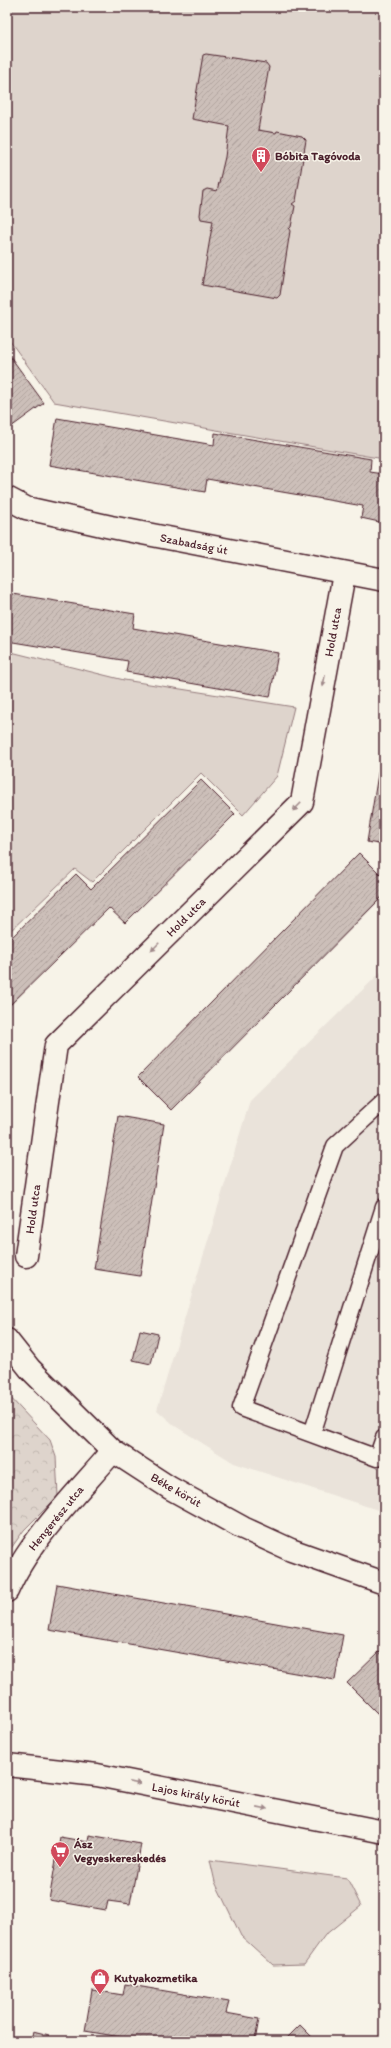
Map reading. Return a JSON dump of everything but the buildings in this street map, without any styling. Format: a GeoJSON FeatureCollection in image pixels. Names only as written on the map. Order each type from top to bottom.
{"type":"FeatureCollection","features":[{"type":"Feature","properties":{"kind":"street","name":"Szabadság út"},"geometry":{"type":"LineString","coordinates":[[7,498],[26,508],[344,574],[384,580]]}},
{"type":"Feature","properties":{"kind":"street","name":"Hold utca"},"geometry":{"type":"LineString","coordinates":[[26,1256],[56,1045],[302,802],[344,574]]}},
{"type":"Feature","properties":{"kind":"street","name":"Béke körút"},"geometry":{"type":"LineString","coordinates":[[7,1340],[44,1384],[113,1451],[170,1488],[243,1528],[291,1550],[384,1583]]}},
{"type":"Feature","properties":{"kind":"street","name":"Hengerész utca"},"geometry":{"type":"LineString","coordinates":[[7,1591],[12,1578],[31,1548],[113,1451]]}},
{"type":"Feature","properties":{"kind":"street","name":"Lajos király körút"},"geometry":{"type":"LineString","coordinates":[[7,1765],[97,1775],[384,1832]]}},
{"type":"Feature","properties":{"kind":"lane"},"geometry":{"type":"LineString","coordinates":[[384,1101],[335,1146],[241,1408],[377,1458],[384,1438]]}},
{"type":"Feature","properties":{"kind":"lane"},"geometry":{"type":"LineString","coordinates":[[312,1434],[384,1207]]}},
{"type":"Feature","properties":{"kind":"shaded area"},"geometry":{"type":"Polygon","coordinates":[[[384,969],[384,1512],[234,1463],[175,1426],[157,1410],[250,1100],[384,969]]]}},
{"type":"Feature","properties":{"kind":"green space"},"geometry":{"type":"Polygon","coordinates":[[[7,7],[66,7],[78,9],[78,7],[384,7],[384,459],[54,402],[7,337],[7,7]]]}},
{"type":"Feature","properties":{"kind":"green space"},"geometry":{"type":"Polygon","coordinates":[[[7,651],[124,680],[294,707],[277,776],[243,815],[201,773],[92,882],[75,869],[7,934],[7,651]]]}},
{"type":"Feature","properties":{"kind":"green space"},"geometry":{"type":"Polygon","coordinates":[[[7,1394],[50,1440],[56,1457],[58,1496],[24,1530],[7,1554],[7,1394]]]}},
{"type":"Feature","properties":{"kind":"green space"},"geometry":{"type":"Polygon","coordinates":[[[210,1860],[347,1878],[361,1906],[325,1935],[304,1964],[273,1965],[241,1936],[215,1882],[210,1860]]]}},
{"type":"Feature","properties":{"kind":"place","name":"Bóbita Tagóvoda"},"geometry":{"type":"Point","coordinates":[261,173]}},
{"type":"Feature","properties":{"kind":"place","name":"Ász Vegyeskereskedés"},"geometry":{"type":"Point","coordinates":[60,1868]}},
{"type":"Feature","properties":{"kind":"place","name":"Kutyakozmetika"},"geometry":{"type":"Point","coordinates":[100,1995]}}]}
